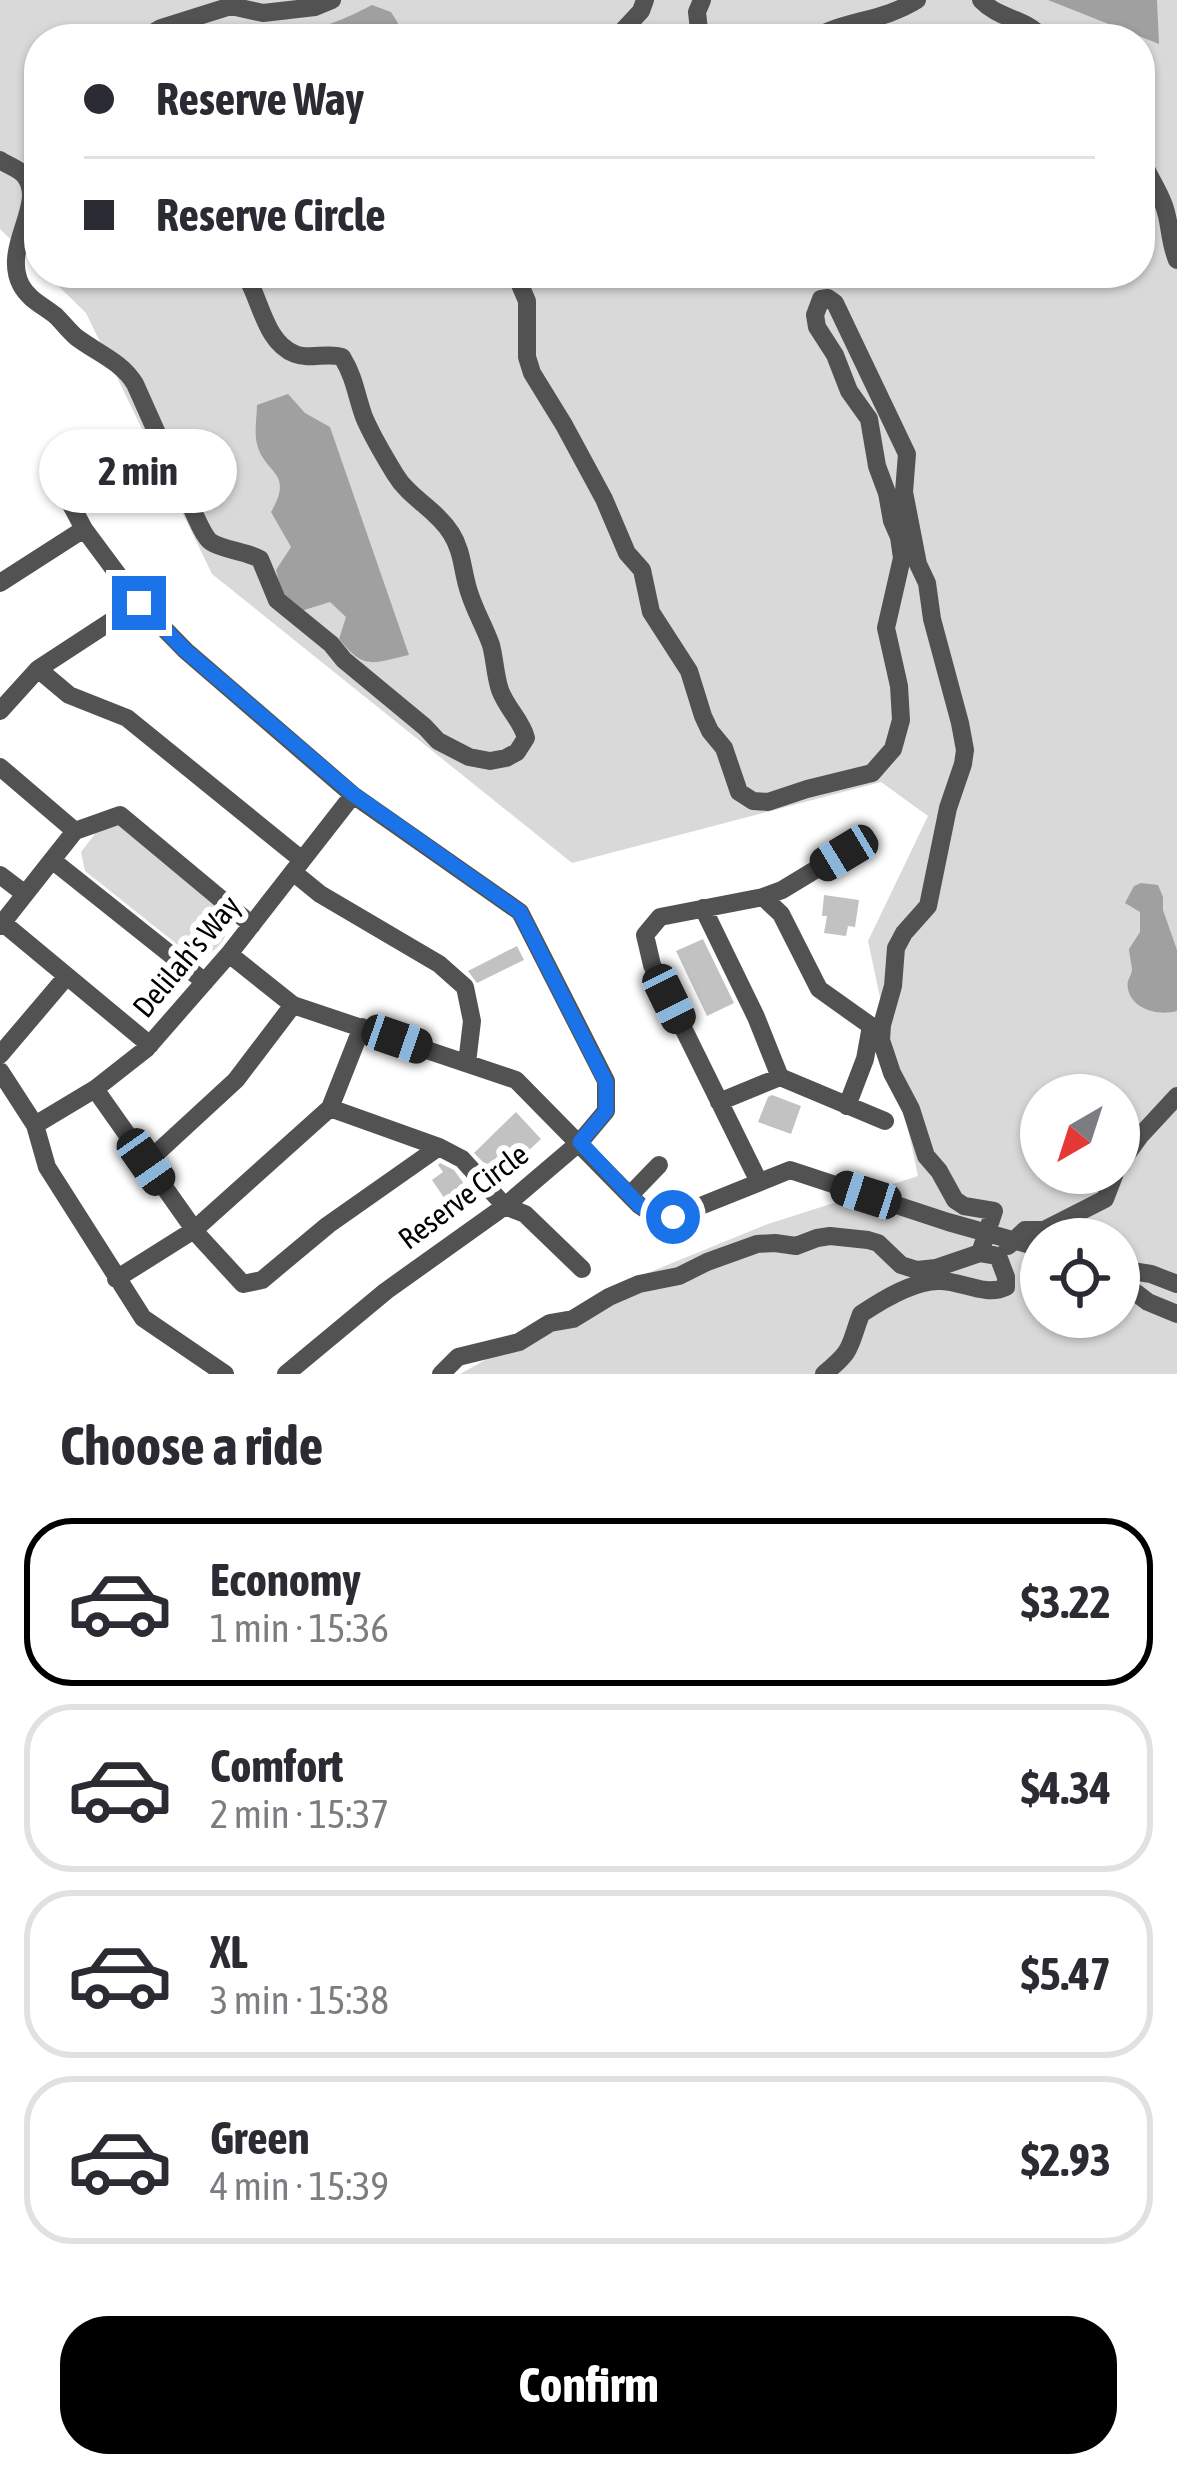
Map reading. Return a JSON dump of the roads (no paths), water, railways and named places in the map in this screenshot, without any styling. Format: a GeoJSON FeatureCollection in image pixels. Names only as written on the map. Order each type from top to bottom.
{"type":"FeatureCollection","features":[{"type":"Feature","properties":{"kind":"street"},"geometry":{"type":"LineString","coordinates":[[174,24],[231,6],[263,13],[315,7],[332,0]]}},
{"type":"Feature","properties":{"kind":"street"},"geometry":{"type":"LineString","coordinates":[[847,24],[882,18],[917,0]]}},
{"type":"Feature","properties":{"kind":"street"},"geometry":{"type":"LineString","coordinates":[[981,0],[990,10],[1028,24]]}},
{"type":"Feature","properties":{"kind":"street"},"geometry":{"type":"LineString","coordinates":[[1155,188],[1164,205],[1168,239],[1177,260]]}},
{"type":"Feature","properties":{"kind":"street"},"geometry":{"type":"LineString","coordinates":[[24,227],[15,264],[27,294],[77,337],[126,370],[209,541],[260,559],[277,600],[438,741],[469,758],[506,758],[517,752],[526,738],[524,728],[506,707],[493,651],[449,530],[394,473],[369,428],[358,386],[343,357],[308,357],[282,346],[251,288]]}},
{"type":"Feature","properties":{"kind":"street"},"geometry":{"type":"LineString","coordinates":[[521,288],[527,301],[527,357],[532,374],[596,484],[627,553],[642,570],[651,612],[689,671],[703,716],[724,748],[739,792],[753,801],[768,802],[872,773],[893,749],[902,720],[886,628],[902,558],[899,537],[869,418],[817,327],[815,315],[821,299],[835,303],[907,454],[904,492],[964,750],[928,906],[896,948],[881,1040],[926,1156],[955,1200],[994,1211],[980,1256],[994,1292]]}},
{"type":"Feature","properties":{"kind":"street","name":"Reserve Circle"},"geometry":{"type":"LineString","coordinates":[[69,501],[139,603],[186,651],[353,794],[520,912],[606,1082],[606,1111],[580,1142],[286,1374]]}},
{"type":"Feature","properties":{"kind":"street"},"geometry":{"type":"LineString","coordinates":[[0,583],[84,529]]}},
{"type":"Feature","properties":{"kind":"street"},"geometry":{"type":"LineString","coordinates":[[0,710],[38,669],[139,603]]}},
{"type":"Feature","properties":{"kind":"street"},"geometry":{"type":"LineString","coordinates":[[38,669],[69,695],[127,718],[297,866],[320,894],[439,964],[465,987],[472,1021],[467,1063]]}},
{"type":"Feature","properties":{"kind":"street"},"geometry":{"type":"LineString","coordinates":[[0,767],[75,831]]}},
{"type":"Feature","properties":{"kind":"street","name":"Delilah's Way"},"geometry":{"type":"LineString","coordinates":[[35,1124],[95,1089],[150,1045],[230,954],[353,794]]}},
{"type":"Feature","properties":{"kind":"street"},"geometry":{"type":"LineString","coordinates":[[150,1045],[1,925],[75,831],[120,815],[252,925]]}},
{"type":"Feature","properties":{"kind":"street"},"geometry":{"type":"LineString","coordinates":[[759,1182],[652,965],[645,934],[661,916],[782,890],[844,853]]}},
{"type":"Feature","properties":{"kind":"street"},"geometry":{"type":"LineString","coordinates":[[52,860],[205,982]]}},
{"type":"Feature","properties":{"kind":"street"},"geometry":{"type":"LineString","coordinates":[[0,874],[25,894]]}},
{"type":"Feature","properties":{"kind":"street"},"geometry":{"type":"LineString","coordinates":[[764,897],[781,914],[819,988],[871,1026],[865,1059],[847,1106]]}},
{"type":"Feature","properties":{"kind":"street"},"geometry":{"type":"LineString","coordinates":[[703,908],[780,1077],[885,1121]]}},
{"type":"Feature","properties":{"kind":"street"},"geometry":{"type":"LineString","coordinates":[[230,954],[293,1005],[516,1080],[639,1205],[660,1219],[790,1170],[1020,1242]]}},
{"type":"Feature","properties":{"kind":"street"},"geometry":{"type":"LineString","coordinates":[[0,1055],[67,976]]}},
{"type":"Feature","properties":{"kind":"street"},"geometry":{"type":"LineString","coordinates":[[146,1162],[236,1080],[293,1005]]}},
{"type":"Feature","properties":{"kind":"street"},"geometry":{"type":"LineString","coordinates":[[116,1279],[194,1230],[330,1108],[362,1027]]}},
{"type":"Feature","properties":{"kind":"street"},"geometry":{"type":"LineString","coordinates":[[0,1071],[35,1124],[46,1167],[143,1318],[225,1374]]}},
{"type":"Feature","properties":{"kind":"street"},"geometry":{"type":"LineString","coordinates":[[719,1102],[780,1077]]}},
{"type":"Feature","properties":{"kind":"street"},"geometry":{"type":"LineString","coordinates":[[95,1089],[194,1230],[242,1284],[262,1280],[328,1225],[440,1147]]}},
{"type":"Feature","properties":{"kind":"street"},"geometry":{"type":"LineString","coordinates":[[1140,1136],[1177,1096]]}},
{"type":"Feature","properties":{"kind":"street"},"geometry":{"type":"LineString","coordinates":[[330,1108],[462,1159],[505,1205],[525,1214],[582,1269]]}},
{"type":"Feature","properties":{"kind":"street"},"geometry":{"type":"LineString","coordinates":[[630,1195],[659,1165]]}},
{"type":"Feature","properties":{"kind":"street"},"geometry":{"type":"LineString","coordinates":[[441,1374],[458,1357],[519,1342],[550,1323],[573,1319],[639,1284],[679,1276],[757,1244],[796,1246],[830,1236],[868,1240],[901,1265],[917,1270],[937,1268],[980,1256],[1025,1230],[1044,1230],[1107,1194]]}},
{"type":"Feature","properties":{"kind":"street"},"geometry":{"type":"LineString","coordinates":[[824,1374],[852,1346],[861,1314],[877,1303],[929,1281],[994,1292],[1006,1287],[1006,1276],[980,1256]]}},
{"type":"Feature","properties":{"kind":"street"},"geometry":{"type":"LineString","coordinates":[[1140,1272],[1177,1284]]}},
{"type":"Feature","properties":{"kind":"street"},"geometry":{"type":"LineString","coordinates":[[1140,1296],[1177,1314]]}}]}
